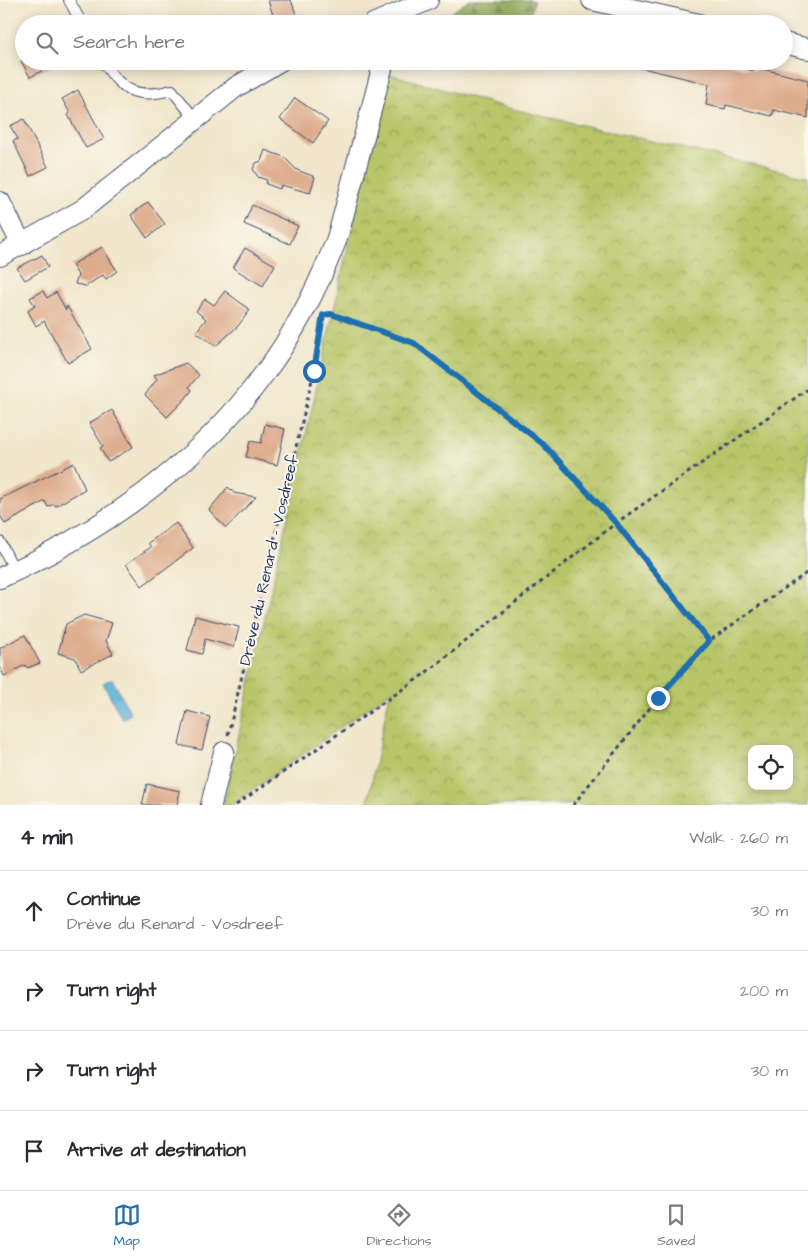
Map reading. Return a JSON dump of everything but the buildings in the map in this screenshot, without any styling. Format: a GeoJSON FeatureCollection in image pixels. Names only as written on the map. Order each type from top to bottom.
{"type":"FeatureCollection","features":[{"type":"Feature","properties":{"kind":"street"},"geometry":{"type":"LineString","coordinates":[[386,15],[428,0]]}},
{"type":"Feature","properties":{"kind":"street"},"geometry":{"type":"LineString","coordinates":[[592,0],[659,15]]}},
{"type":"Feature","properties":{"kind":"street"},"geometry":{"type":"LineString","coordinates":[[793,45],[808,49]]}},
{"type":"Feature","properties":{"kind":"street"},"geometry":{"type":"LineString","coordinates":[[0,256],[82,210],[194,119],[236,87],[265,70]]}},
{"type":"Feature","properties":{"kind":"street"},"geometry":{"type":"LineString","coordinates":[[8,574],[68,544],[136,498],[181,462],[226,420],[265,374],[314,290],[336,239],[382,70]]}},
{"type":"Feature","properties":{"kind":"street"},"geometry":{"type":"LineString","coordinates":[[0,202],[22,245]]}},
{"type":"Feature","properties":{"kind":"street"},"geometry":{"type":"LineString","coordinates":[[211,805],[224,752]]}},
{"type":"Feature","properties":{"kind":"lane"},"geometry":{"type":"LineString","coordinates":[[69,0],[77,15]]}},
{"type":"Feature","properties":{"kind":"lane"},"geometry":{"type":"LineString","coordinates":[[108,70],[112,76],[131,92],[154,95],[172,90],[194,119]]}},
{"type":"Feature","properties":{"kind":"lane"},"geometry":{"type":"LineString","coordinates":[[0,542],[8,574]]}},
{"type":"Feature","properties":{"kind":"path","name":"Drève du Renard - Vosdreef"},"geometry":{"type":"LineString","coordinates":[[224,752],[312,379],[323,315],[331,314],[414,343],[543,444],[616,523]]}},
{"type":"Feature","properties":{"kind":"path"},"geometry":{"type":"LineString","coordinates":[[236,805],[423,675],[616,523],[808,389]]}},
{"type":"Feature","properties":{"kind":"path"},"geometry":{"type":"LineString","coordinates":[[616,523],[709,641]]}},
{"type":"Feature","properties":{"kind":"path"},"geometry":{"type":"LineString","coordinates":[[572,805],[658,698],[709,641],[808,572]]}},
{"type":"Feature","properties":{"kind":"green space"},"geometry":{"type":"Polygon","coordinates":[[[470,0],[534,1],[530,15],[448,15],[470,0]]]}},
{"type":"Feature","properties":{"kind":"green space"},"geometry":{"type":"Polygon","coordinates":[[[390,74],[508,108],[808,177],[808,805],[367,805],[390,692],[232,805],[223,805],[378,112],[390,74]]]}},
{"type":"Feature","properties":{"kind":"water"},"geometry":{"type":"Polygon","coordinates":[[[112,679],[131,714],[122,719],[103,683],[112,679]]]}},
{"type":"Feature","properties":{"kind":"route"},"geometry":{"type":"LineString","coordinates":[[314,371],[323,315],[331,314],[414,343],[543,444],[616,523],[709,641],[658,698]]}}]}
